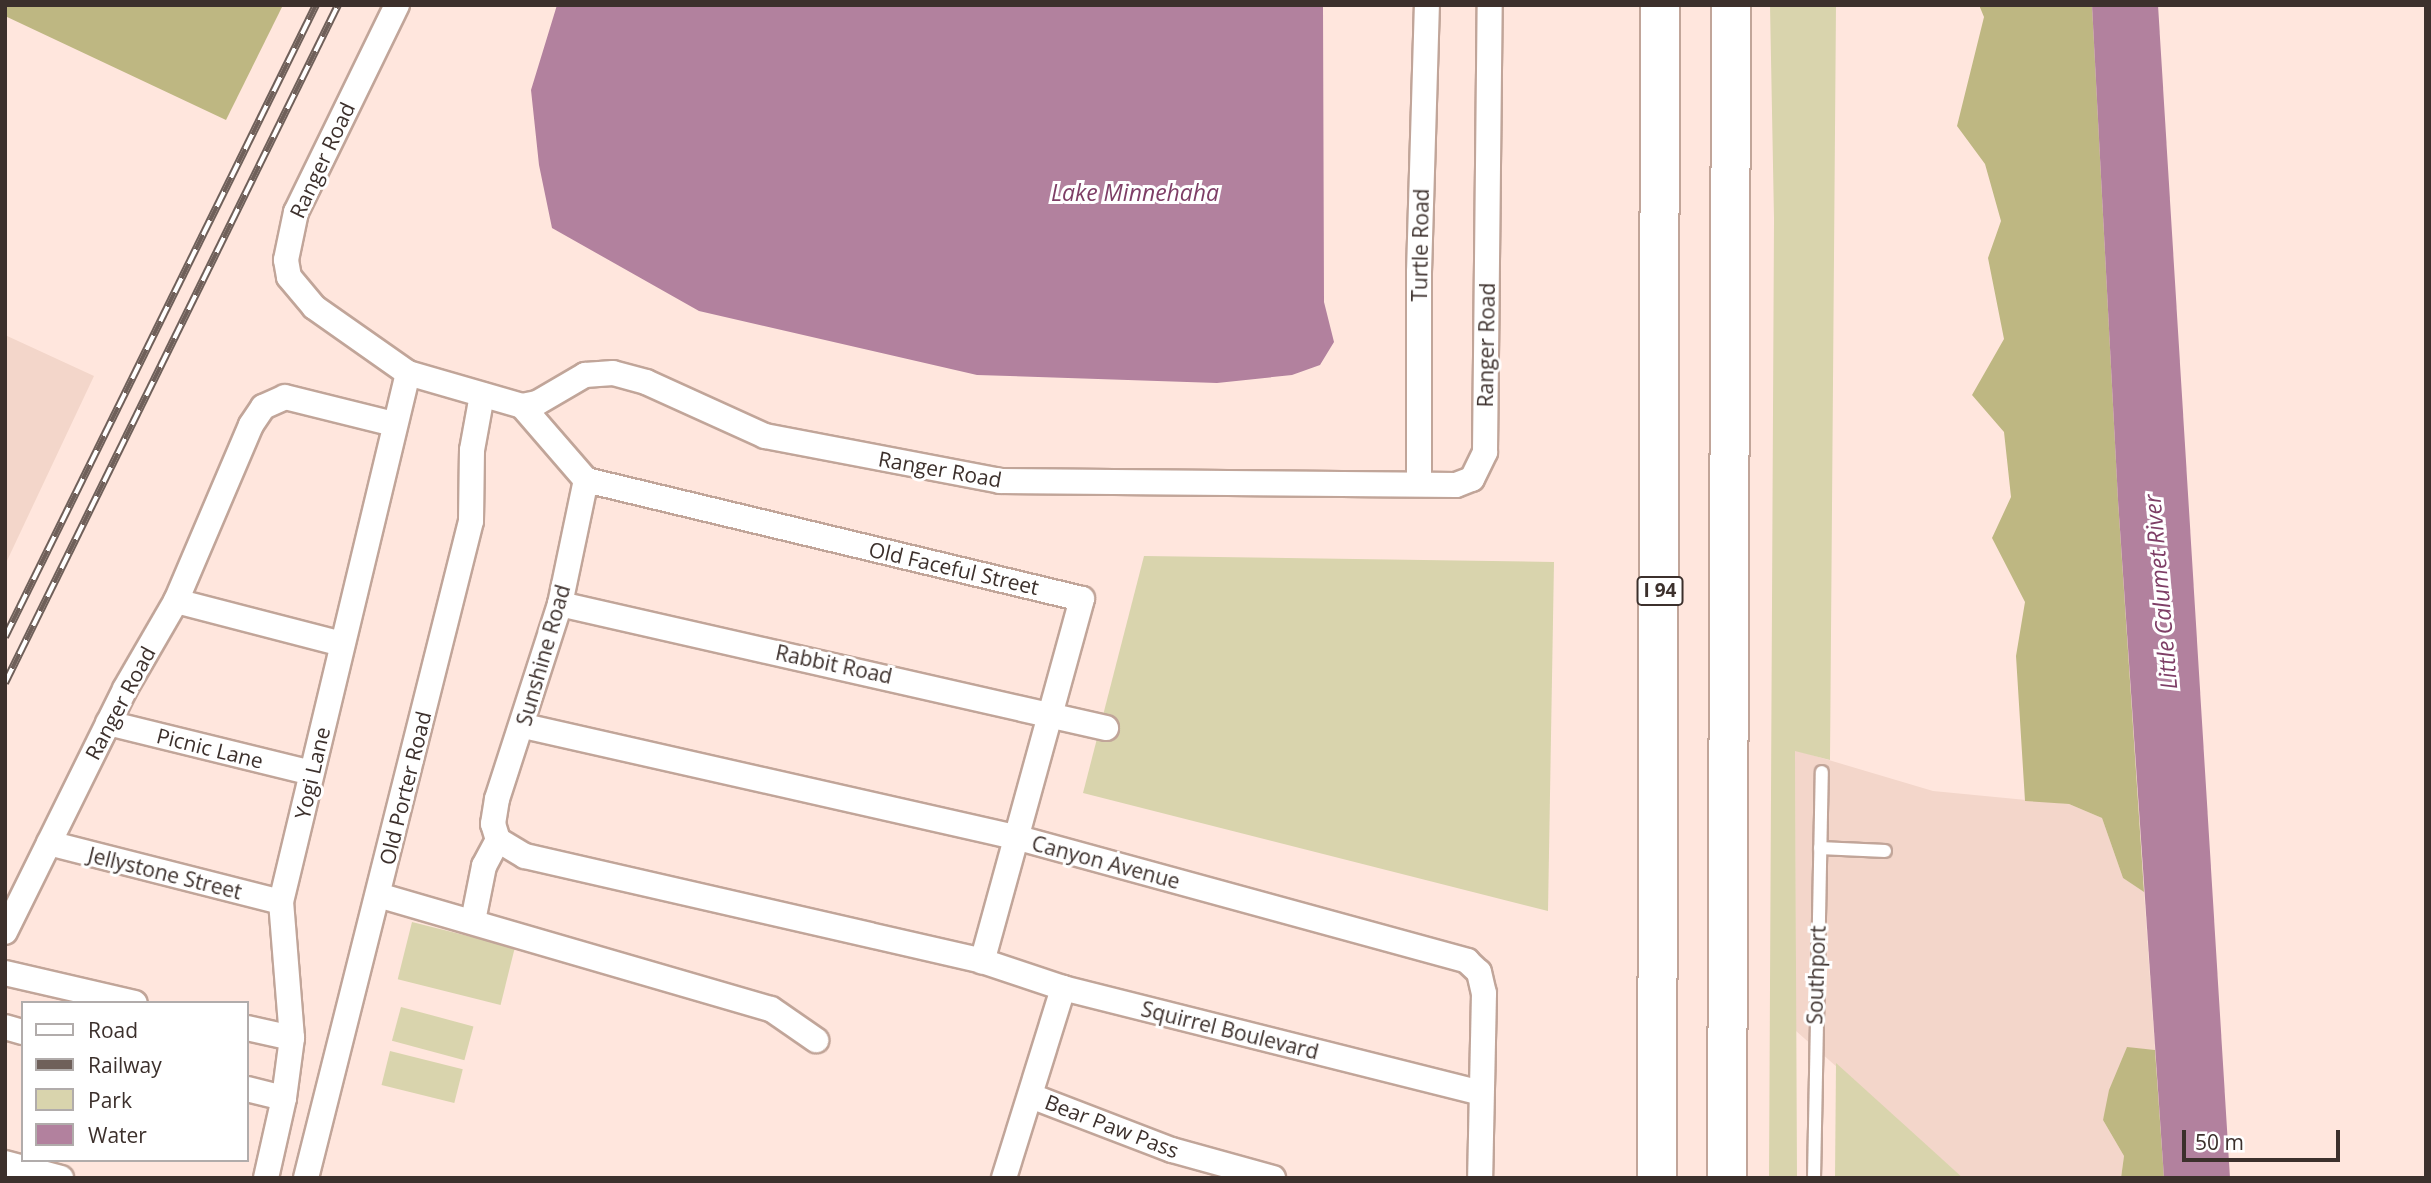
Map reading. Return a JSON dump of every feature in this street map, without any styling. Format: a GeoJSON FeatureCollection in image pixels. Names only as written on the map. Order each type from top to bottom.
{"type":"FeatureCollection","features":[{"type":"Feature","properties":{"kind":"highway","name":"I 94"},"geometry":{"type":"LineString","coordinates":[[1657,1178],[1660,5]]}},
{"type":"Feature","properties":{"kind":"highway"},"geometry":{"type":"LineString","coordinates":[[1727,1178],[1731,5]]}},
{"type":"Feature","properties":{"kind":"street","name":"Ranger Road"},"geometry":{"type":"LineString","coordinates":[[397,5],[296,212],[286,260],[289,277],[314,307],[408,373],[522,407],[537,403],[586,375],[613,373],[646,382],[765,436],[967,477],[1035,482],[1419,484],[1465,483],[1479,471],[1485,452],[1490,5]]}},
{"type":"Feature","properties":{"kind":"street","name":"Turtle Road"},"geometry":{"type":"LineString","coordinates":[[1419,484],[1419,272],[1427,5]]}},
{"type":"Feature","properties":{"kind":"street","name":"Yogi Lane"},"geometry":{"type":"LineString","coordinates":[[266,1178],[284,1098],[292,1038],[281,902],[408,373]]}},
{"type":"Feature","properties":{"kind":"street","name":"Old Porter Road"},"geometry":{"type":"LineString","coordinates":[[306,1178],[471,521],[472,450],[482,395]]}},
{"type":"Feature","properties":{"kind":"street","name":"Ranger Road"},"geometry":{"type":"LineString","coordinates":[[5,932],[108,723],[176,601],[251,425],[263,407],[285,397],[394,424]]}},
{"type":"Feature","properties":{"kind":"street"},"geometry":{"type":"LineString","coordinates":[[522,407],[586,480]]}},
{"type":"Feature","properties":{"kind":"street","name":"Sunshine Road"},"geometry":{"type":"LineString","coordinates":[[498,841],[493,824],[497,799],[524,726],[561,604],[586,480]]}},
{"type":"Feature","properties":{"kind":"street","name":"Old Faceful Street"},"geometry":{"type":"LineString","coordinates":[[586,480],[1082,599],[1048,712],[982,961]]}},
{"type":"Feature","properties":{"kind":"street"},"geometry":{"type":"LineString","coordinates":[[176,601],[342,644]]}},
{"type":"Feature","properties":{"kind":"street","name":"Rabbit Road"},"geometry":{"type":"LineString","coordinates":[[561,604],[1106,727]]}},
{"type":"Feature","properties":{"kind":"street","name":"Picnic Lane"},"geometry":{"type":"LineString","coordinates":[[108,723],[312,773]]}},
{"type":"Feature","properties":{"kind":"street","name":"Canyon Avenue"},"geometry":{"type":"LineString","coordinates":[[524,726],[1015,837],[1467,961],[1479,972],[1484,993],[1480,1178]]}},
{"type":"Feature","properties":{"kind":"street"},"geometry":{"type":"LineString","coordinates":[[472,920],[484,866],[498,841],[525,856],[982,961]]}},
{"type":"Feature","properties":{"kind":"street","name":"Jellystone Street"},"geometry":{"type":"LineString","coordinates":[[49,844],[281,902]]}},
{"type":"Feature","properties":{"kind":"street"},"geometry":{"type":"LineString","coordinates":[[378,895],[472,920],[771,1009],[816,1040]]}},
{"type":"Feature","properties":{"kind":"street","name":"Squirrel Boulevard"},"geometry":{"type":"LineString","coordinates":[[982,961],[1063,988],[1480,1093]]}},
{"type":"Feature","properties":{"kind":"street"},"geometry":{"type":"LineString","coordinates":[[5,974],[126,1001]]}},
{"type":"Feature","properties":{"kind":"street"},"geometry":{"type":"LineString","coordinates":[[1004,1178],[1063,988]]}},
{"type":"Feature","properties":{"kind":"street"},"geometry":{"type":"LineString","coordinates":[[248,1028],[292,1038]]}},
{"type":"Feature","properties":{"kind":"street"},"geometry":{"type":"LineString","coordinates":[[248,1089],[284,1098]]}},
{"type":"Feature","properties":{"kind":"street","name":"Bear Paw Pass"},"geometry":{"type":"LineString","coordinates":[[1031,1096],[1172,1150],[1273,1178]]}},
{"type":"Feature","properties":{"kind":"street"},"geometry":{"type":"LineString","coordinates":[[5,1163],[61,1178]]}},
{"type":"Feature","properties":{"kind":"lane","name":"Southport"},"geometry":{"type":"LineString","coordinates":[[1814,1178],[1822,772]]}},
{"type":"Feature","properties":{"kind":"lane"},"geometry":{"type":"LineString","coordinates":[[1820,849],[1885,851]]}},
{"type":"Feature","properties":{"kind":"shaded area"},"geometry":{"type":"Polygon","coordinates":[[[5,5],[283,5],[226,120],[5,16],[5,5]]]}},
{"type":"Feature","properties":{"kind":"shaded area"},"geometry":{"type":"Polygon","coordinates":[[[1979,5],[2092,5],[2118,500],[2144,892],[2123,878],[2102,818],[2069,804],[2025,801],[2016,656],[2025,602],[1992,538],[2011,497],[2004,432],[1972,395],[2004,339],[1988,258],[2001,221],[1985,164],[1957,126],[1984,17],[1979,5]]]}},
{"type":"Feature","properties":{"kind":"shaded area"},"geometry":{"type":"Polygon","coordinates":[[[5,335],[94,376],[5,565],[5,335]]]}},
{"type":"Feature","properties":{"kind":"shaded area"},"geometry":{"type":"Polygon","coordinates":[[[1795,750],[1933,791],[2069,804],[2102,818],[2123,878],[2144,892],[2155,1050],[2127,1048],[2103,1120],[2124,1156],[2121,1178],[1963,1178],[1796,1031],[1795,750]]]}},
{"type":"Feature","properties":{"kind":"shaded area"},"geometry":{"type":"Polygon","coordinates":[[[2127,1047],[2155,1050],[2164,1178],[2121,1178],[2124,1156],[2103,1120],[2109,1090],[2127,1047]]]}},
{"type":"Feature","properties":{"kind":"green space"},"geometry":{"type":"Polygon","coordinates":[[[1770,5],[1836,5],[1830,760],[1795,751],[1797,1178],[1769,1178],[1774,219],[1770,5]]]}},
{"type":"Feature","properties":{"kind":"green space"},"geometry":{"type":"Polygon","coordinates":[[[1144,556],[1554,562],[1548,911],[1083,793],[1144,556]]]}},
{"type":"Feature","properties":{"kind":"green space"},"geometry":{"type":"Polygon","coordinates":[[[412,922],[515,948],[501,1005],[398,979],[412,922]]]}},
{"type":"Feature","properties":{"kind":"green space"},"geometry":{"type":"Polygon","coordinates":[[[401,1007],[473,1026],[464,1060],[392,1041],[401,1007]]]}},
{"type":"Feature","properties":{"kind":"green space"},"geometry":{"type":"Polygon","coordinates":[[[390,1051],[463,1069],[454,1103],[382,1085],[390,1051]]]}},
{"type":"Feature","properties":{"kind":"green space"},"geometry":{"type":"Polygon","coordinates":[[[1836,1063],[1963,1178],[1835,1178],[1836,1063]]]}},
{"type":"Feature","properties":{"kind":"water","name":"Lake Minnehaha"},"geometry":{"type":"Polygon","coordinates":[[[557,5],[1323,5],[1324,302],[1334,342],[1320,365],[1292,375],[1217,383],[977,375],[699,311],[552,228],[539,165],[531,90],[557,5]]]}},
{"type":"Feature","properties":{"kind":"water","name":"Little Calumet River"},"geometry":{"type":"Polygon","coordinates":[[[2092,5],[2158,5],[2230,1178],[2164,1178],[2118,500],[2092,5]]]}},
{"type":"Feature","properties":{"kind":"railway"},"geometry":{"type":"LineString","coordinates":[[5,637],[316,5]]}},
{"type":"Feature","properties":{"kind":"railway"},"geometry":{"type":"LineString","coordinates":[[5,683],[338,5]]}}]}
